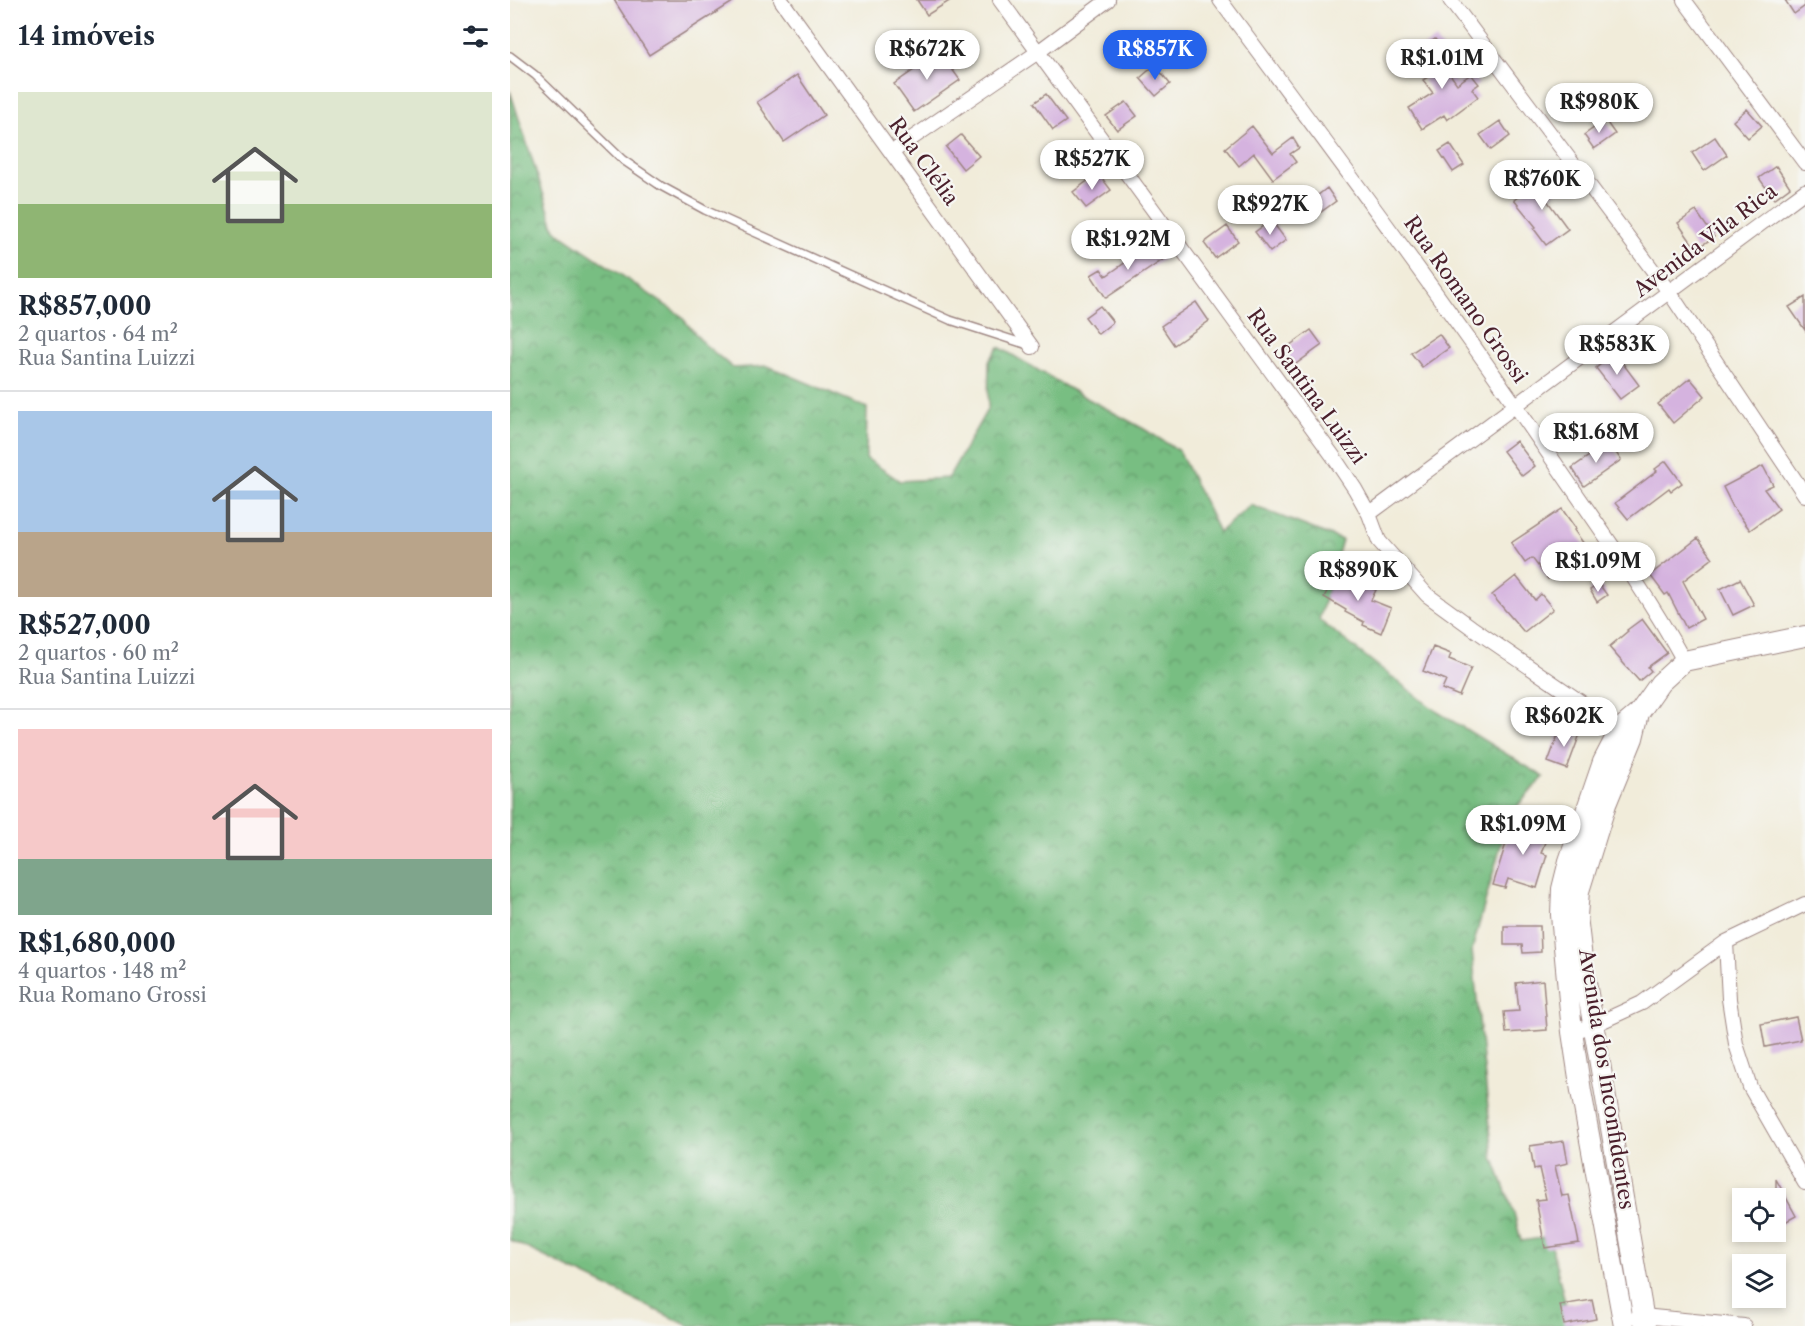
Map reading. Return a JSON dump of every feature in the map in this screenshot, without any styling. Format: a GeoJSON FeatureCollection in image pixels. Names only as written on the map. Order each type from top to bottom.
{"type":"FeatureCollection","features":[{"type":"Feature","properties":{"kind":"street","name":"Rua Clélia"},"geometry":{"type":"LineString","coordinates":[[781,0],[1032,347]]}},
{"type":"Feature","properties":{"kind":"street","name":"Rua Santina Luizzi"},"geometry":{"type":"LineString","coordinates":[[1000,0],[1333,456],[1369,514],[1379,541],[1427,595],[1627,734]]}},
{"type":"Feature","properties":{"kind":"street"},"geometry":{"type":"LineString","coordinates":[[892,152],[1038,52],[1108,0]]}},
{"type":"Feature","properties":{"kind":"street","name":"Rua Romano Grossi"},"geometry":{"type":"LineString","coordinates":[[1220,0],[1371,201],[1516,405],[1663,621],[1684,661]]}},
{"type":"Feature","properties":{"kind":"street"},"geometry":{"type":"LineString","coordinates":[[1450,0],[1670,293],[1805,495]]}},
{"type":"Feature","properties":{"kind":"street"},"geometry":{"type":"LineString","coordinates":[[1684,0],[1805,163]]}},
{"type":"Feature","properties":{"kind":"street","name":"Avenida Vila Rica"},"geometry":{"type":"LineString","coordinates":[[1369,514],[1805,191]]}},
{"type":"Feature","properties":{"kind":"street"},"geometry":{"type":"LineString","coordinates":[[1684,661],[1805,636]]}},
{"type":"Feature","properties":{"kind":"street","name":"Avenida dos Inconfidentes"},"geometry":{"type":"LineString","coordinates":[[1623,1323],[1572,1032],[1563,954],[1562,889],[1569,861],[1603,762],[1627,734],[1660,683],[1684,661]]}},
{"type":"Feature","properties":{"kind":"street","name":"Avenida dos Inconfidentes"},"geometry":{"type":"LineString","coordinates":[[1627,734],[1579,891],[1577,916],[1582,959],[1644,1321]]}},
{"type":"Feature","properties":{"kind":"street"},"geometry":{"type":"LineString","coordinates":[[1572,1032],[1594,1026],[1642,1003],[1726,942],[1805,904]]}},
{"type":"Feature","properties":{"kind":"street"},"geometry":{"type":"LineString","coordinates":[[1726,942],[1729,999],[1736,1044],[1750,1088],[1805,1183]]}},
{"type":"Feature","properties":{"kind":"street"},"geometry":{"type":"LineString","coordinates":[[1623,1323],[1644,1321],[1744,1326]]}},
{"type":"Feature","properties":{"kind":"lane"},"geometry":{"type":"LineString","coordinates":[[510,56],[535,75],[623,160],[705,210],[950,321],[1032,347]]}},
{"type":"Feature","properties":{"kind":"green space"},"geometry":{"type":"Polygon","coordinates":[[[510,91],[555,230],[680,315],[703,343],[733,368],[768,366],[867,408],[866,458],[900,481],[948,478],[988,408],[989,361],[999,347],[1179,451],[1219,532],[1251,505],[1342,540],[1319,620],[1436,711],[1544,777],[1509,815],[1472,950],[1493,1157],[1514,1213],[1521,1241],[1549,1237],[1571,1326],[689,1326],[510,1240],[510,91]]]}},
{"type":"Feature","properties":{"kind":"building"},"geometry":{"type":"Polygon","coordinates":[[[614,0],[736,0],[649,55],[614,0]]]}},
{"type":"Feature","properties":{"kind":"building"},"geometry":{"type":"Polygon","coordinates":[[[917,0],[951,0],[927,15],[917,0]]]}},
{"type":"Feature","properties":{"kind":"building"},"geometry":{"type":"Polygon","coordinates":[[[1785,0],[1805,0],[1805,6],[1794,14],[1785,0]]]}},
{"type":"Feature","properties":{"kind":"building"},"geometry":{"type":"Polygon","coordinates":[[[1435,39],[1447,55],[1440,60],[1457,84],[1471,74],[1479,84],[1472,89],[1478,97],[1447,120],[1444,115],[1422,129],[1409,108],[1433,93],[1423,80],[1434,73],[1418,51],[1435,39]]]}},
{"type":"Feature","properties":{"kind":"building"},"geometry":{"type":"Polygon","coordinates":[[[938,50],[960,80],[914,112],[894,84],[938,50]]]}},
{"type":"Feature","properties":{"kind":"building"},"geometry":{"type":"Polygon","coordinates":[[[1155,65],[1170,84],[1156,96],[1140,78],[1155,65]]]}},
{"type":"Feature","properties":{"kind":"building"},"geometry":{"type":"Polygon","coordinates":[[[797,75],[824,115],[784,142],[757,102],[797,75]]]}},
{"type":"Feature","properties":{"kind":"building"},"geometry":{"type":"Polygon","coordinates":[[[1046,94],[1066,121],[1053,130],[1034,103],[1046,94]]]}},
{"type":"Feature","properties":{"kind":"building"},"geometry":{"type":"Polygon","coordinates":[[[1126,102],[1137,116],[1117,130],[1106,116],[1126,102]]]}},
{"type":"Feature","properties":{"kind":"building"},"geometry":{"type":"Polygon","coordinates":[[[1747,109],[1762,126],[1748,138],[1733,121],[1747,109]]]}},
{"type":"Feature","properties":{"kind":"building"},"geometry":{"type":"Polygon","coordinates":[[[1605,120],[1615,134],[1594,149],[1584,135],[1605,120]]]}},
{"type":"Feature","properties":{"kind":"building"},"geometry":{"type":"Polygon","coordinates":[[[1500,121],[1510,136],[1491,150],[1480,135],[1500,121]]]}},
{"type":"Feature","properties":{"kind":"building"},"geometry":{"type":"Polygon","coordinates":[[[1252,126],[1273,153],[1293,138],[1299,148],[1290,154],[1296,162],[1273,179],[1254,153],[1239,166],[1225,148],[1252,126]]]}},
{"type":"Feature","properties":{"kind":"building"},"geometry":{"type":"Polygon","coordinates":[[[961,135],[979,156],[963,169],[946,147],[961,135]]]}},
{"type":"Feature","properties":{"kind":"building"},"geometry":{"type":"Polygon","coordinates":[[[1715,137],[1727,155],[1704,171],[1692,153],[1715,137]]]}},
{"type":"Feature","properties":{"kind":"building"},"geometry":{"type":"Polygon","coordinates":[[[1450,144],[1464,165],[1453,172],[1439,151],[1450,144]]]}},
{"type":"Feature","properties":{"kind":"building"},"geometry":{"type":"Polygon","coordinates":[[[1776,166],[1790,187],[1774,199],[1759,178],[1776,166]]]}},
{"type":"Feature","properties":{"kind":"building"},"geometry":{"type":"Polygon","coordinates":[[[1098,173],[1111,190],[1086,208],[1073,192],[1098,173]]]}},
{"type":"Feature","properties":{"kind":"building"},"geometry":{"type":"Polygon","coordinates":[[[1545,176],[1557,191],[1546,199],[1568,229],[1546,245],[1534,229],[1536,227],[1514,200],[1545,176]]]}},
{"type":"Feature","properties":{"kind":"building"},"geometry":{"type":"Polygon","coordinates":[[[1327,188],[1336,201],[1321,212],[1312,200],[1327,188]]]}},
{"type":"Feature","properties":{"kind":"building"},"geometry":{"type":"Polygon","coordinates":[[[1696,211],[1714,237],[1696,249],[1678,223],[1696,211]]]}},
{"type":"Feature","properties":{"kind":"building"},"geometry":{"type":"Polygon","coordinates":[[[1271,220],[1286,240],[1270,252],[1255,232],[1271,220]]]}},
{"type":"Feature","properties":{"kind":"building"},"geometry":{"type":"Polygon","coordinates":[[[1227,226],[1238,241],[1215,258],[1204,243],[1227,226]]]}},
{"type":"Feature","properties":{"kind":"building"},"geometry":{"type":"Polygon","coordinates":[[[1153,243],[1164,259],[1106,298],[1091,275],[1101,269],[1106,276],[1153,243]]]}},
{"type":"Feature","properties":{"kind":"building"},"geometry":{"type":"Polygon","coordinates":[[[1805,297],[1805,330],[1789,307],[1805,297]]]}},
{"type":"Feature","properties":{"kind":"building"},"geometry":{"type":"Polygon","coordinates":[[[1196,302],[1209,321],[1174,345],[1161,326],[1196,302]]]}},
{"type":"Feature","properties":{"kind":"building"},"geometry":{"type":"Polygon","coordinates":[[[1100,306],[1113,322],[1098,334],[1085,317],[1100,306]]]}},
{"type":"Feature","properties":{"kind":"building"},"geometry":{"type":"Polygon","coordinates":[[[1311,330],[1322,345],[1293,366],[1282,351],[1311,330]]]}},
{"type":"Feature","properties":{"kind":"building"},"geometry":{"type":"Polygon","coordinates":[[[1439,334],[1449,348],[1422,367],[1411,353],[1439,334]]]}},
{"type":"Feature","properties":{"kind":"building"},"geometry":{"type":"Polygon","coordinates":[[[1615,353],[1639,385],[1620,399],[1596,368],[1615,353]]]}},
{"type":"Feature","properties":{"kind":"building"},"geometry":{"type":"Polygon","coordinates":[[[1690,378],[1705,396],[1673,423],[1658,404],[1690,378]]]}},
{"type":"Feature","properties":{"kind":"building"},"geometry":{"type":"Polygon","coordinates":[[[1516,441],[1535,466],[1522,476],[1503,451],[1516,441]]]}},
{"type":"Feature","properties":{"kind":"building"},"geometry":{"type":"Polygon","coordinates":[[[1609,442],[1621,460],[1584,486],[1572,468],[1609,442]]]}},
{"type":"Feature","properties":{"kind":"building"},"geometry":{"type":"Polygon","coordinates":[[[1666,461],[1682,483],[1671,491],[1669,488],[1628,519],[1615,503],[1657,471],[1655,469],[1666,461]]]}},
{"type":"Feature","properties":{"kind":"building"},"geometry":{"type":"Polygon","coordinates":[[[1763,466],[1773,485],[1764,489],[1779,509],[1750,530],[1733,507],[1723,487],[1763,466]]]}},
{"type":"Feature","properties":{"kind":"building"},"geometry":{"type":"Polygon","coordinates":[[[1562,509],[1589,551],[1548,579],[1532,558],[1525,563],[1511,543],[1562,509]]]}},
{"type":"Feature","properties":{"kind":"building"},"geometry":{"type":"Polygon","coordinates":[[[1698,538],[1713,558],[1683,581],[1703,619],[1686,628],[1668,593],[1665,595],[1650,575],[1698,538]]]}},
{"type":"Feature","properties":{"kind":"building"},"geometry":{"type":"Polygon","coordinates":[[[1338,572],[1376,590],[1371,600],[1391,608],[1381,633],[1363,625],[1364,622],[1324,597],[1338,572]]]}},
{"type":"Feature","properties":{"kind":"building"},"geometry":{"type":"Polygon","coordinates":[[[1516,576],[1535,600],[1541,594],[1553,609],[1524,632],[1492,595],[1516,576]]]}},
{"type":"Feature","properties":{"kind":"building"},"geometry":{"type":"Polygon","coordinates":[[[1740,579],[1754,605],[1733,615],[1720,589],[1740,579]]]}},
{"type":"Feature","properties":{"kind":"building"},"geometry":{"type":"Polygon","coordinates":[[[1599,584],[1607,595],[1597,602],[1590,590],[1599,584]]]}},
{"type":"Feature","properties":{"kind":"building"},"geometry":{"type":"Polygon","coordinates":[[[1642,619],[1667,653],[1648,667],[1651,671],[1639,681],[1609,647],[1642,619]]]}},
{"type":"Feature","properties":{"kind":"building"},"geometry":{"type":"Polygon","coordinates":[[[1433,647],[1451,654],[1449,659],[1471,668],[1459,696],[1442,689],[1446,680],[1423,671],[1433,647]]]}},
{"type":"Feature","properties":{"kind":"building"},"geometry":{"type":"Polygon","coordinates":[[[1561,727],[1580,734],[1567,769],[1548,762],[1561,727]]]}},
{"type":"Feature","properties":{"kind":"building"},"geometry":{"type":"Polygon","coordinates":[[[1513,821],[1530,826],[1531,824],[1549,831],[1541,853],[1547,855],[1537,888],[1508,879],[1505,888],[1493,885],[1513,821]]]}},
{"type":"Feature","properties":{"kind":"building"},"geometry":{"type":"Polygon","coordinates":[[[1504,926],[1540,926],[1541,952],[1523,953],[1522,945],[1504,945],[1504,926]]]}},
{"type":"Feature","properties":{"kind":"building"},"geometry":{"type":"Polygon","coordinates":[[[1543,980],[1547,1030],[1506,1033],[1504,1012],[1519,1011],[1516,983],[1543,980]]]}},
{"type":"Feature","properties":{"kind":"building"},"geometry":{"type":"Polygon","coordinates":[[[1796,1017],[1801,1040],[1765,1047],[1761,1024],[1796,1017]]]}},
{"type":"Feature","properties":{"kind":"building"},"geometry":{"type":"Polygon","coordinates":[[[1564,1141],[1568,1163],[1555,1166],[1562,1196],[1569,1195],[1579,1243],[1545,1248],[1536,1200],[1546,1199],[1539,1168],[1534,1169],[1530,1146],[1564,1141]]]}},
{"type":"Feature","properties":{"kind":"building"},"geometry":{"type":"Polygon","coordinates":[[[1786,1198],[1796,1216],[1786,1222],[1786,1198]]]}},
{"type":"Feature","properties":{"kind":"building"},"geometry":{"type":"Polygon","coordinates":[[[1592,1300],[1596,1319],[1564,1325],[1560,1305],[1592,1300]]]}}]}
